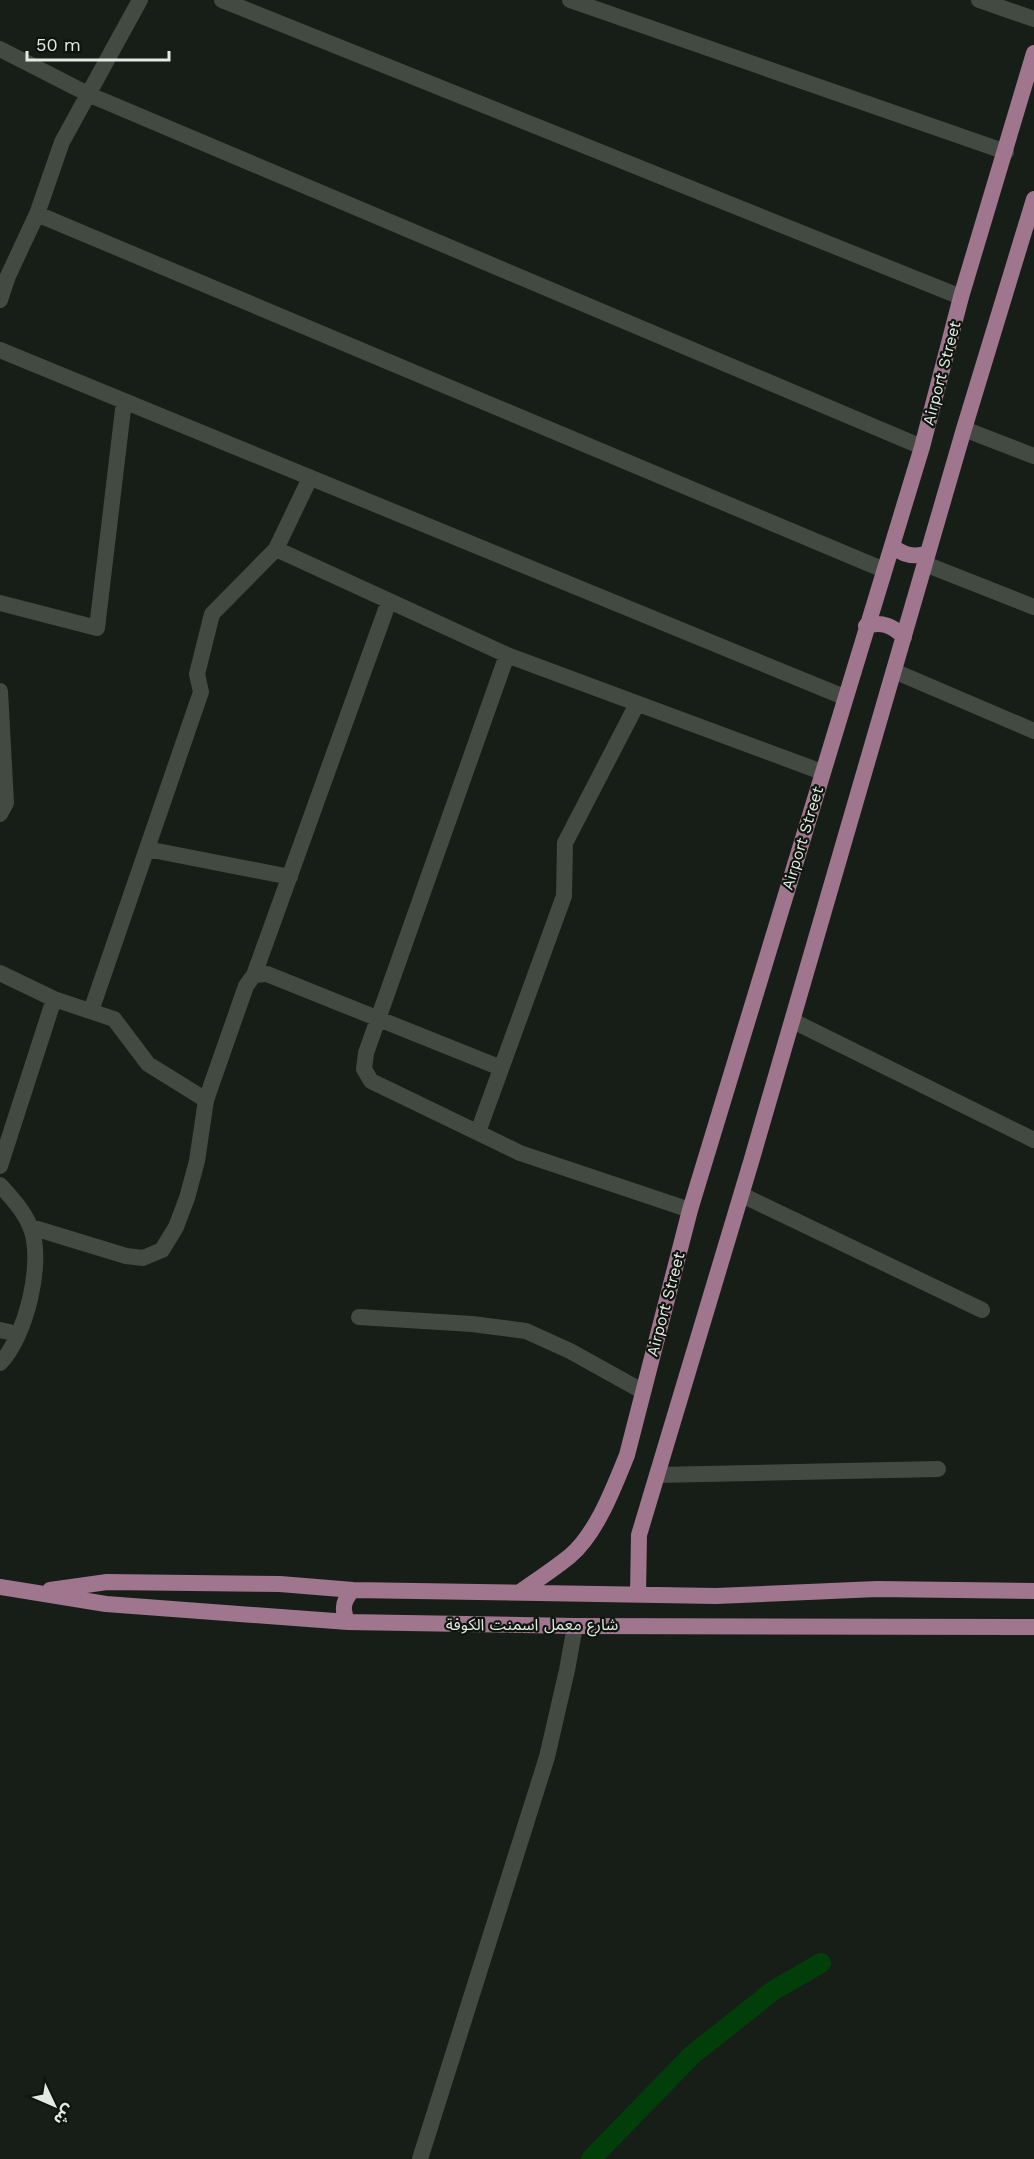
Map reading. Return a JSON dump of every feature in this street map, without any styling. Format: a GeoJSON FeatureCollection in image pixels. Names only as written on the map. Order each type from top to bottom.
{"type":"FeatureCollection","features":[{"type":"Feature","properties":{"kind":"main road","name":"Airport Street"},"geometry":{"type":"LineString","coordinates":[[520,1592],[572,1555],[594,1525],[627,1455],[690,1210],[922,447],[961,297],[1034,52]]}},
{"type":"Feature","properties":{"kind":"main road"},"geometry":{"type":"LineString","coordinates":[[638,1594],[639,1535],[742,1195],[964,429],[1029,235],[1034,199]]}},
{"type":"Feature","properties":{"kind":"main road"},"geometry":{"type":"LineString","coordinates":[[892,546],[907,555],[926,559]]}},
{"type":"Feature","properties":{"kind":"main road"},"geometry":{"type":"LineString","coordinates":[[866,626],[879,623],[888,625],[904,637]]}},
{"type":"Feature","properties":{"kind":"main road","name":"شارع معمل اسمنت الكوفة"},"geometry":{"type":"LineString","coordinates":[[32,1592],[107,1582],[279,1584],[353,1590],[716,1596],[877,1589],[1034,1591]]}},
{"type":"Feature","properties":{"kind":"main road","name":"شارع معمل اسمنت الكوفة"},"geometry":{"type":"LineString","coordinates":[[0,1587],[106,1604],[348,1622],[575,1626],[1034,1627]]}},
{"type":"Feature","properties":{"kind":"main road"},"geometry":{"type":"LineString","coordinates":[[348,1622],[343,1608],[348,1595],[353,1590]]}},
{"type":"Feature","properties":{"kind":"street"},"geometry":{"type":"LineString","coordinates":[[0,300],[8,276],[37,214],[63,142],[140,0]]}},
{"type":"Feature","properties":{"kind":"street"},"geometry":{"type":"LineString","coordinates":[[222,0],[961,297]]}},
{"type":"Feature","properties":{"kind":"street"},"geometry":{"type":"LineString","coordinates":[[570,0],[1006,152]]}},
{"type":"Feature","properties":{"kind":"street"},"geometry":{"type":"LineString","coordinates":[[980,0],[1034,19]]}},
{"type":"Feature","properties":{"kind":"street"},"geometry":{"type":"LineString","coordinates":[[0,49],[90,95],[922,447]]}},
{"type":"Feature","properties":{"kind":"street"},"geometry":{"type":"LineString","coordinates":[[37,214],[884,570]]}},
{"type":"Feature","properties":{"kind":"street"},"geometry":{"type":"LineString","coordinates":[[0,350],[844,698]]}},
{"type":"Feature","properties":{"kind":"street"},"geometry":{"type":"LineString","coordinates":[[0,603],[97,628],[124,401]]}},
{"type":"Feature","properties":{"kind":"street"},"geometry":{"type":"LineString","coordinates":[[964,429],[1034,456]]}},
{"type":"Feature","properties":{"kind":"street"},"geometry":{"type":"LineString","coordinates":[[91,1011],[201,692],[197,674],[212,614],[276,549],[310,478]]}},
{"type":"Feature","properties":{"kind":"street"},"geometry":{"type":"LineString","coordinates":[[276,549],[507,655],[822,772]]}},
{"type":"Feature","properties":{"kind":"street"},"geometry":{"type":"LineString","coordinates":[[926,559],[1034,607]]}},
{"type":"Feature","properties":{"kind":"street"},"geometry":{"type":"LineString","coordinates":[[31,1227],[126,1256],[143,1258],[162,1250],[176,1227],[187,1198],[196,1161],[206,1100],[246,986],[255,975],[389,602]]}},
{"type":"Feature","properties":{"kind":"street"},"geometry":{"type":"LineString","coordinates":[[507,655],[366,1053],[364,1069],[371,1081],[520,1153],[690,1210]]}},
{"type":"Feature","properties":{"kind":"street"},"geometry":{"type":"LineString","coordinates":[[894,671],[1034,731]]}},
{"type":"Feature","properties":{"kind":"street"},"geometry":{"type":"LineString","coordinates":[[0,691],[6,803],[0,814]]}},
{"type":"Feature","properties":{"kind":"street"},"geometry":{"type":"LineString","coordinates":[[478,1132],[564,896],[565,843],[637,704]]}},
{"type":"Feature","properties":{"kind":"street"},"geometry":{"type":"LineString","coordinates":[[147,849],[290,877]]}},
{"type":"Feature","properties":{"kind":"street"},"geometry":{"type":"LineString","coordinates":[[0,973],[54,999],[114,1019],[148,1064],[206,1100]]}},
{"type":"Feature","properties":{"kind":"street"},"geometry":{"type":"LineString","coordinates":[[255,975],[267,974],[501,1068]]}},
{"type":"Feature","properties":{"kind":"street"},"geometry":{"type":"LineString","coordinates":[[0,1166],[54,999]]}},
{"type":"Feature","properties":{"kind":"street"},"geometry":{"type":"LineString","coordinates":[[793,1021],[1034,1140]]}},
{"type":"Feature","properties":{"kind":"street"},"geometry":{"type":"LineString","coordinates":[[0,1185],[17,1204],[31,1227],[36,1255],[35,1274],[27,1307],[18,1334],[0,1363]]}},
{"type":"Feature","properties":{"kind":"street"},"geometry":{"type":"LineString","coordinates":[[742,1195],[982,1310]]}},
{"type":"Feature","properties":{"kind":"street"},"geometry":{"type":"LineString","coordinates":[[359,1317],[472,1324],[526,1332],[570,1351],[642,1391]]}},
{"type":"Feature","properties":{"kind":"street"},"geometry":{"type":"LineString","coordinates":[[0,1330],[18,1334]]}},
{"type":"Feature","properties":{"kind":"street"},"geometry":{"type":"LineString","coordinates":[[657,1475],[938,1468]]}},
{"type":"Feature","properties":{"kind":"street"},"geometry":{"type":"LineString","coordinates":[[420,2159],[547,1757],[575,1626]]}},
{"type":"Feature","properties":{"kind":"waterway"},"geometry":{"type":"LineString","coordinates":[[591,2159],[692,2055],[774,1990],[821,1963]]}}]}
